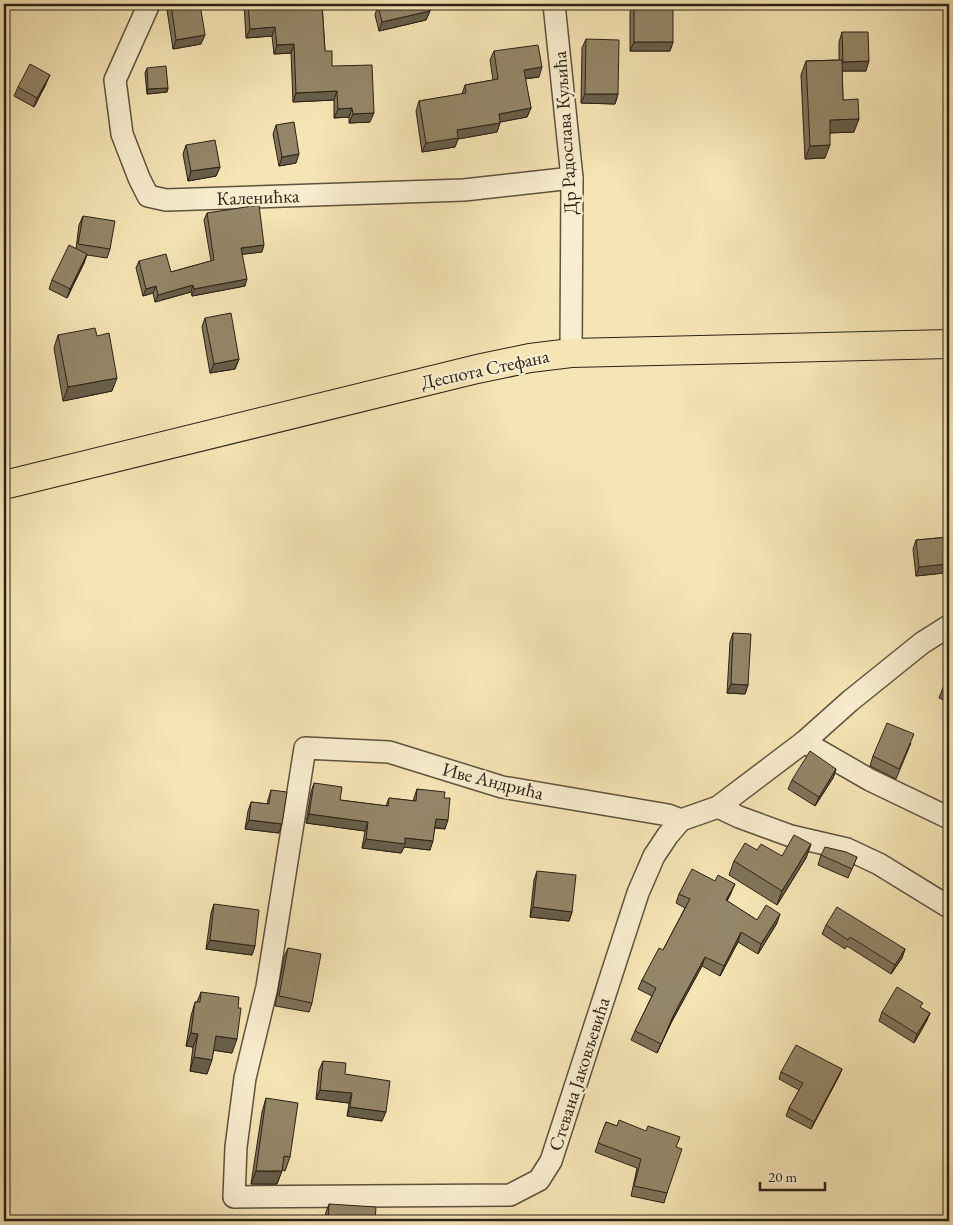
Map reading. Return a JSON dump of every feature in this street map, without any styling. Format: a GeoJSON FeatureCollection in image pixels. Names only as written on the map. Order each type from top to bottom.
{"type":"FeatureCollection","features":[{"type":"Feature","properties":{"kind":"main road","name":"Деспота Стефана"},"geometry":{"type":"LineString","coordinates":[[4,485],[513,361],[571,353],[949,344]]}},
{"type":"Feature","properties":{"kind":"street","name":"Каленићка"},"geometry":{"type":"LineString","coordinates":[[149,4],[115,80],[122,134],[148,196],[166,200],[464,190],[572,178]]}},
{"type":"Feature","properties":{"kind":"street","name":"Др Радослава Куљића"},"geometry":{"type":"LineString","coordinates":[[554,4],[572,178],[571,353]]}},
{"type":"Feature","properties":{"kind":"street","name":"Стевана Јаковљевића"},"geometry":{"type":"LineString","coordinates":[[234,1197],[510,1195],[539,1180],[551,1161],[638,893],[654,856],[668,835],[681,820],[718,806],[804,742],[850,701],[922,642],[949,626]]}},
{"type":"Feature","properties":{"kind":"street"},"geometry":{"type":"LineString","coordinates":[[804,742],[870,780],[949,818]]}},
{"type":"Feature","properties":{"kind":"street","name":"Иве Андрића"},"geometry":{"type":"LineString","coordinates":[[234,1197],[236,1147],[245,1078],[267,987],[305,748],[389,752],[502,787],[668,815],[681,820]]}},
{"type":"Feature","properties":{"kind":"street"},"geometry":{"type":"LineString","coordinates":[[718,806],[739,817],[791,836],[847,848],[879,864],[949,907]]}},
{"type":"Feature","properties":{"kind":"building"},"geometry":{"type":"Polygon","coordinates":[[[171,4],[200,4],[205,35],[176,40],[171,4]]]}},
{"type":"Feature","properties":{"kind":"building"},"geometry":{"type":"Polygon","coordinates":[[[248,4],[322,4],[325,51],[332,51],[332,66],[372,65],[374,113],[353,114],[352,108],[338,109],[337,91],[296,93],[294,44],[277,45],[275,27],[250,29],[248,4]]]}},
{"type":"Feature","properties":{"kind":"building"},"geometry":{"type":"Polygon","coordinates":[[[428,4],[430,11],[382,22],[378,5],[428,4]]]}},
{"type":"Feature","properties":{"kind":"building"},"geometry":{"type":"Polygon","coordinates":[[[634,4],[673,4],[673,42],[634,42],[634,4]]]}},
{"type":"Feature","properties":{"kind":"building"},"geometry":{"type":"Polygon","coordinates":[[[842,32],[868,32],[869,61],[843,62],[842,32]]]}},
{"type":"Feature","properties":{"kind":"building"},"geometry":{"type":"Polygon","coordinates":[[[586,39],[619,40],[618,94],[585,94],[586,39]]]}},
{"type":"Feature","properties":{"kind":"building"},"geometry":{"type":"Polygon","coordinates":[[[538,45],[542,67],[524,70],[531,108],[499,114],[500,123],[457,130],[458,138],[426,143],[419,101],[466,93],[465,85],[498,79],[494,51],[538,45]]]}},
{"type":"Feature","properties":{"kind":"building"},"geometry":{"type":"Polygon","coordinates":[[[842,60],[843,100],[858,99],[859,119],[830,120],[830,145],[810,146],[806,61],[842,60]]]}},
{"type":"Feature","properties":{"kind":"building"},"geometry":{"type":"Polygon","coordinates":[[[30,64],[50,75],[37,98],[18,87],[30,64]]]}},
{"type":"Feature","properties":{"kind":"building"},"geometry":{"type":"Polygon","coordinates":[[[166,66],[168,88],[148,89],[147,68],[166,66]]]}},
{"type":"Feature","properties":{"kind":"building"},"geometry":{"type":"Polygon","coordinates":[[[294,122],[299,154],[282,157],[276,125],[294,122]]]}},
{"type":"Feature","properties":{"kind":"building"},"geometry":{"type":"Polygon","coordinates":[[[215,140],[220,167],[191,171],[186,145],[215,140]]]}},
{"type":"Feature","properties":{"kind":"building"},"geometry":{"type":"Polygon","coordinates":[[[259,205],[264,245],[241,248],[247,279],[194,289],[193,285],[158,295],[156,286],[146,289],[139,261],[166,254],[171,272],[214,260],[207,213],[259,205]]]}},
{"type":"Feature","properties":{"kind":"building"},"geometry":{"type":"Polygon","coordinates":[[[83,216],[115,221],[110,249],[78,244],[83,216]]]}},
{"type":"Feature","properties":{"kind":"building"},"geometry":{"type":"Polygon","coordinates":[[[69,245],[87,254],[70,289],[52,280],[69,245]]]}},
{"type":"Feature","properties":{"kind":"building"},"geometry":{"type":"Polygon","coordinates":[[[231,313],[239,359],[214,364],[205,318],[231,313]]]}},
{"type":"Feature","properties":{"kind":"building"},"geometry":{"type":"Polygon","coordinates":[[[95,328],[97,336],[109,333],[117,378],[68,387],[58,335],[95,328]]]}},
{"type":"Feature","properties":{"kind":"building"},"geometry":{"type":"Polygon","coordinates":[[[949,537],[949,572],[947,564],[919,567],[916,540],[949,537]]]}},
{"type":"Feature","properties":{"kind":"building"},"geometry":{"type":"Polygon","coordinates":[[[733,633],[751,634],[748,685],[731,684],[733,633]]]}},
{"type":"Feature","properties":{"kind":"building"},"geometry":{"type":"Polygon","coordinates":[[[949,672],[949,691],[943,689],[949,672]]]}},
{"type":"Feature","properties":{"kind":"building"},"geometry":{"type":"Polygon","coordinates":[[[887,723],[914,734],[899,769],[873,756],[887,723]]]}},
{"type":"Feature","properties":{"kind":"building"},"geometry":{"type":"Polygon","coordinates":[[[810,751],[836,769],[819,797],[792,780],[810,751]]]}},
{"type":"Feature","properties":{"kind":"building"},"geometry":{"type":"Polygon","coordinates":[[[314,783],[342,787],[340,800],[388,806],[389,798],[416,801],[417,789],[445,792],[444,798],[450,798],[448,820],[436,819],[433,841],[405,838],[405,844],[366,839],[368,822],[309,814],[314,783]]]}},
{"type":"Feature","properties":{"kind":"building"},"geometry":{"type":"Polygon","coordinates":[[[271,790],[287,792],[282,824],[249,820],[251,802],[269,804],[271,790]]]}},
{"type":"Feature","properties":{"kind":"building"},"geometry":{"type":"Polygon","coordinates":[[[794,835],[811,844],[782,891],[734,861],[745,843],[757,850],[761,844],[782,856],[794,835]]]}},
{"type":"Feature","properties":{"kind":"building"},"geometry":{"type":"Polygon","coordinates":[[[825,847],[857,857],[852,869],[821,855],[825,847]]]}},
{"type":"Feature","properties":{"kind":"building"},"geometry":{"type":"Polygon","coordinates":[[[692,869],[715,881],[718,875],[735,884],[726,900],[757,920],[766,905],[780,914],[761,944],[741,932],[724,966],[705,957],[674,1014],[661,1044],[635,1031],[656,988],[642,980],[659,948],[663,950],[690,899],[679,894],[692,869]]]}},
{"type":"Feature","properties":{"kind":"building"},"geometry":{"type":"Polygon","coordinates":[[[537,871],[576,875],[572,912],[533,907],[537,871]]]}},
{"type":"Feature","properties":{"kind":"building"},"geometry":{"type":"Polygon","coordinates":[[[214,904],[259,910],[255,946],[210,940],[214,904]]]}},
{"type":"Feature","properties":{"kind":"building"},"geometry":{"type":"Polygon","coordinates":[[[837,907],[905,949],[895,965],[850,937],[848,940],[826,925],[837,907]]]}},
{"type":"Feature","properties":{"kind":"building"},"geometry":{"type":"Polygon","coordinates":[[[288,948],[321,954],[312,1003],[279,996],[288,948]]]}},
{"type":"Feature","properties":{"kind":"building"},"geometry":{"type":"Polygon","coordinates":[[[897,987],[923,1003],[920,1007],[930,1013],[917,1034],[882,1012],[897,987]]]}},
{"type":"Feature","properties":{"kind":"building"},"geometry":{"type":"Polygon","coordinates":[[[201,992],[239,997],[238,1008],[241,1008],[237,1039],[216,1036],[212,1060],[194,1057],[198,1034],[191,1033],[195,1002],[200,1002],[201,992]]]}},
{"type":"Feature","properties":{"kind":"building"},"geometry":{"type":"Polygon","coordinates":[[[796,1045],[842,1069],[814,1122],[789,1108],[803,1083],[781,1072],[796,1045]]]}},
{"type":"Feature","properties":{"kind":"building"},"geometry":{"type":"Polygon","coordinates":[[[323,1061],[346,1063],[345,1074],[390,1081],[386,1112],[350,1107],[352,1093],[320,1090],[323,1061]]]}},
{"type":"Feature","properties":{"kind":"building"},"geometry":{"type":"Polygon","coordinates":[[[266,1098],[298,1103],[290,1157],[284,1156],[282,1171],[256,1171],[266,1098]]]}},
{"type":"Feature","properties":{"kind":"building"},"geometry":{"type":"Polygon","coordinates":[[[619,1120],[646,1131],[648,1126],[680,1137],[676,1147],[682,1149],[667,1193],[634,1186],[641,1159],[598,1143],[606,1122],[617,1126],[619,1120]]]}},
{"type":"Feature","properties":{"kind":"building"},"geometry":{"type":"Polygon","coordinates":[[[329,1204],[376,1207],[375,1221],[328,1221],[329,1204]]]}},
{"type":"Feature","properties":{"kind":"building"},"geometry":{"type":"Polygon","coordinates":[[[447,1218],[520,1221],[447,1221],[447,1218]]]}}]}
